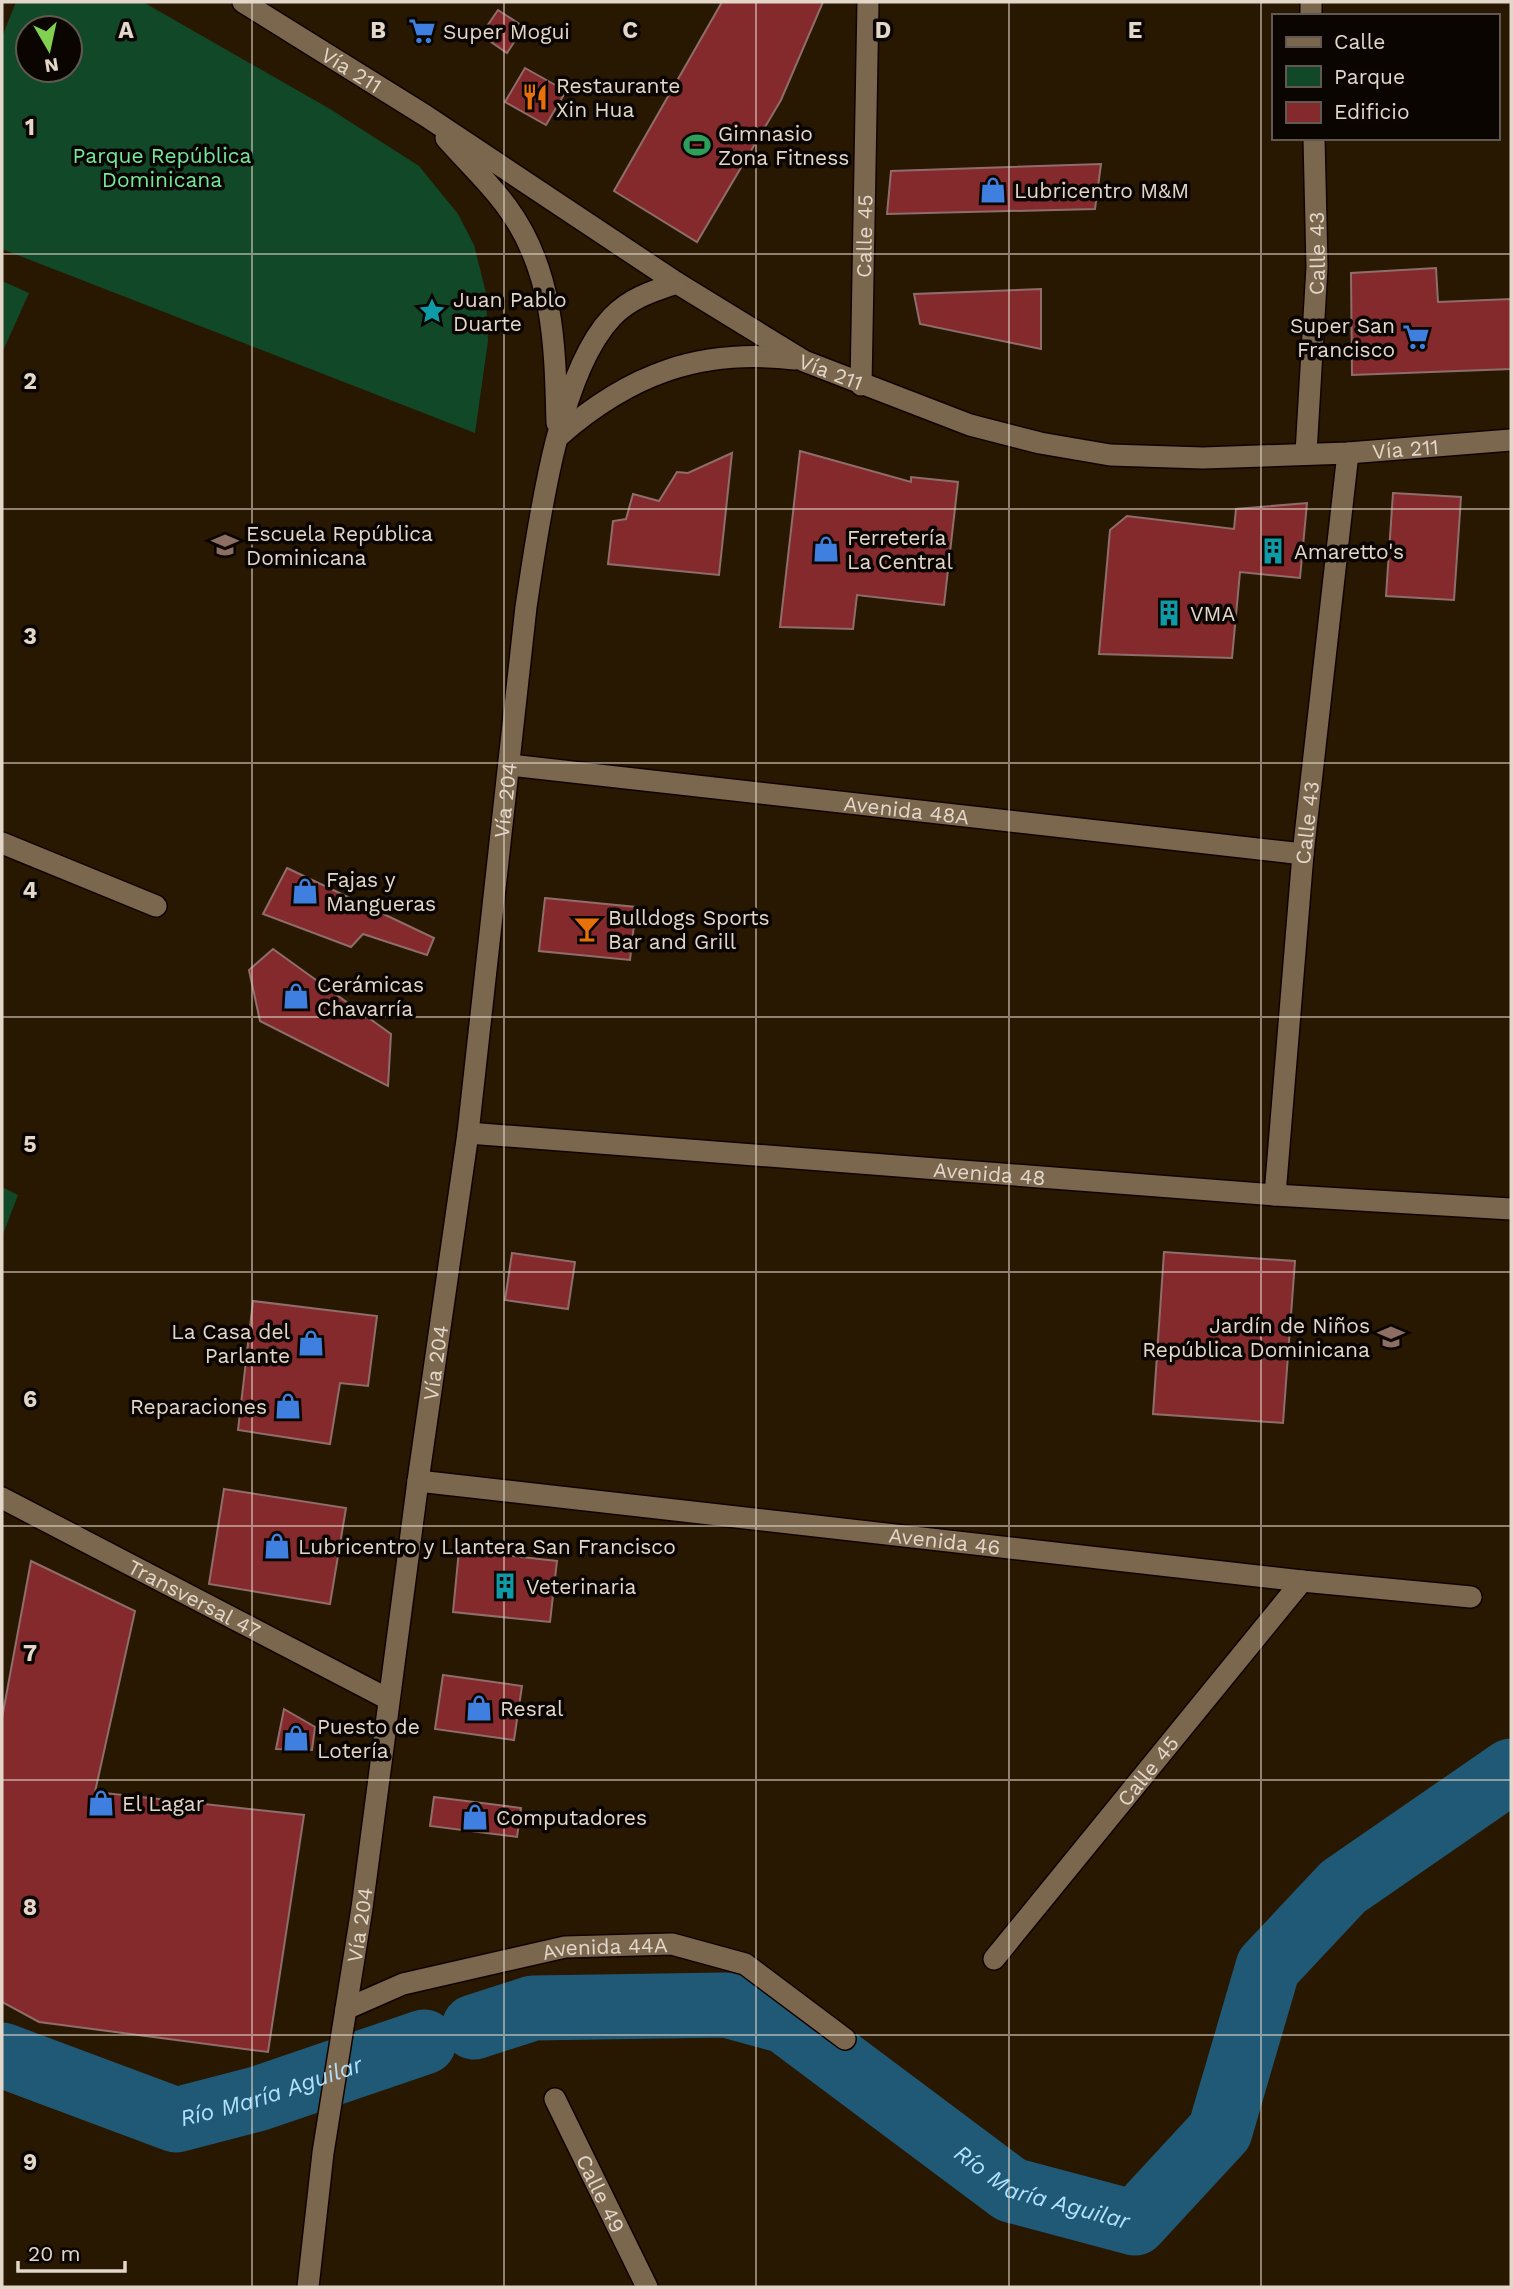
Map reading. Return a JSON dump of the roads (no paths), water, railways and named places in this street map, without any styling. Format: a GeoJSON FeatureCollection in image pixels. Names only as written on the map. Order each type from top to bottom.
{"type":"FeatureCollection","features":[{"type":"Feature","properties":{"kind":"street","name":"Vía 211"},"geometry":{"type":"LineString","coordinates":[[243,2],[426,116],[677,283],[804,360],[861,385],[970,425],[1040,443],[1110,454],[1203,458],[1348,453],[1511,440]]}},
{"type":"Feature","properties":{"kind":"street","name":"Calle 45"},"geometry":{"type":"LineString","coordinates":[[861,385],[868,2]]}},
{"type":"Feature","properties":{"kind":"street"},"geometry":{"type":"LineString","coordinates":[[426,116],[507,206],[541,267],[551,312],[557,438]]}},
{"type":"Feature","properties":{"kind":"street","name":"Calle 43"},"geometry":{"type":"LineString","coordinates":[[1306,453],[1317,267],[1314,140]]}},
{"type":"Feature","properties":{"kind":"street","name":"Vía 204"},"geometry":{"type":"LineString","coordinates":[[309,2287],[323,2153],[362,1908],[388,1699],[468,1133],[526,607],[539,524],[557,438],[587,350],[612,316],[642,294],[677,283]]}},
{"type":"Feature","properties":{"kind":"street"},"geometry":{"type":"LineString","coordinates":[[557,438],[617,391],[689,363],[727,356],[804,360]]}},
{"type":"Feature","properties":{"kind":"street","name":"Calle 43"},"geometry":{"type":"LineString","coordinates":[[1275,1195],[1303,854],[1348,453]]}},
{"type":"Feature","properties":{"kind":"street","name":"Avenida 48A"},"geometry":{"type":"LineString","coordinates":[[510,765],[1303,854]]}},
{"type":"Feature","properties":{"kind":"street"},"geometry":{"type":"LineString","coordinates":[[2,843],[156,906]]}},
{"type":"Feature","properties":{"kind":"street","name":"Avenida 48"},"geometry":{"type":"LineString","coordinates":[[468,1133],[1275,1195],[1511,1209]]}},
{"type":"Feature","properties":{"kind":"street","name":"Avenida 46"},"geometry":{"type":"LineString","coordinates":[[418,1481],[1302,1581],[1471,1597]]}},
{"type":"Feature","properties":{"kind":"street","name":"Transversal 47"},"geometry":{"type":"LineString","coordinates":[[2,1498],[388,1699]]}},
{"type":"Feature","properties":{"kind":"street","name":"Calle 45"},"geometry":{"type":"LineString","coordinates":[[994,1959],[1302,1581]]}},
{"type":"Feature","properties":{"kind":"street","name":"Avenida 44A"},"geometry":{"type":"LineString","coordinates":[[346,2010],[403,1984],[565,1947],[672,1944],[745,1964],[845,2039]]}},
{"type":"Feature","properties":{"kind":"street","name":"Calle 49"},"geometry":{"type":"LineString","coordinates":[[555,2099],[647,2287]]}},
{"type":"Feature","properties":{"kind":"waterway","name":"Río María Aguilar"},"geometry":{"type":"LineString","coordinates":[[474,2027],[533,2008],[726,2005],[785,2021],[1011,2190],[1135,2223],[1220,2131],[1268,1967],[1343,1887],[1511,1771]]}},
{"type":"Feature","properties":{"kind":"waterway","name":"Río María Aguilar"},"geometry":{"type":"LineString","coordinates":[[2,2055],[176,2120],[257,2099],[424,2042]]}},
{"type":"Feature","properties":{"kind":"place","name":"Super Mogui"},"geometry":{"type":"Point","coordinates":[422,31]}},
{"type":"Feature","properties":{"kind":"place","name":"Restaurante Xin Hua"},"geometry":{"type":"Point","coordinates":[535,97]}},
{"type":"Feature","properties":{"kind":"place","name":"Gimnasio Zona Fitness"},"geometry":{"type":"Point","coordinates":[697,145]}},
{"type":"Feature","properties":{"kind":"place","name":"Lubricentro M&M"},"geometry":{"type":"Point","coordinates":[993,190]}},
{"type":"Feature","properties":{"kind":"place","name":"Juan Pablo Duarte"},"geometry":{"type":"Point","coordinates":[432,311]}},
{"type":"Feature","properties":{"kind":"place","name":"Super San Francisco"},"geometry":{"type":"Point","coordinates":[1416,337]}},
{"type":"Feature","properties":{"kind":"place","name":"Escuela República Dominicana"},"geometry":{"type":"Point","coordinates":[225,545]}},
{"type":"Feature","properties":{"kind":"place","name":"Ferretería La Central"},"geometry":{"type":"Point","coordinates":[826,549]}},
{"type":"Feature","properties":{"kind":"place","name":"Amaretto's"},"geometry":{"type":"Point","coordinates":[1273,551]}},
{"type":"Feature","properties":{"kind":"place","name":"VMA"},"geometry":{"type":"Point","coordinates":[1169,613]}},
{"type":"Feature","properties":{"kind":"place","name":"Fajas y Mangueras"},"geometry":{"type":"Point","coordinates":[305,891]}},
{"type":"Feature","properties":{"kind":"place","name":"Bulldogs Sports Bar and Grill"},"geometry":{"type":"Point","coordinates":[587,929]}},
{"type":"Feature","properties":{"kind":"place","name":"Cerámicas Chavarría"},"geometry":{"type":"Point","coordinates":[296,996]}},
{"type":"Feature","properties":{"kind":"place","name":"Jardín de Niños República Dominicana"},"geometry":{"type":"Point","coordinates":[1391,1337]}},
{"type":"Feature","properties":{"kind":"place","name":"La Casa del Parlante"},"geometry":{"type":"Point","coordinates":[311,1343]}},
{"type":"Feature","properties":{"kind":"place","name":"Reparaciones"},"geometry":{"type":"Point","coordinates":[288,1406]}},
{"type":"Feature","properties":{"kind":"place","name":"Lubricentro y Llantera San Francisco"},"geometry":{"type":"Point","coordinates":[277,1546]}},
{"type":"Feature","properties":{"kind":"place","name":"Veterinaria"},"geometry":{"type":"Point","coordinates":[505,1586]}},
{"type":"Feature","properties":{"kind":"place","name":"Resral"},"geometry":{"type":"Point","coordinates":[479,1708]}},
{"type":"Feature","properties":{"kind":"place","name":"Puesto de Lotería"},"geometry":{"type":"Point","coordinates":[296,1738]}},
{"type":"Feature","properties":{"kind":"place","name":"El Lagar"},"geometry":{"type":"Point","coordinates":[101,1803]}},
{"type":"Feature","properties":{"kind":"place","name":"Computadores"},"geometry":{"type":"Point","coordinates":[475,1817]}},
{"type":"Feature","properties":{"kind":"park label","name":"Parque República Dominicana"},"geometry":{"type":"Point","coordinates":[162,167]}}]}
